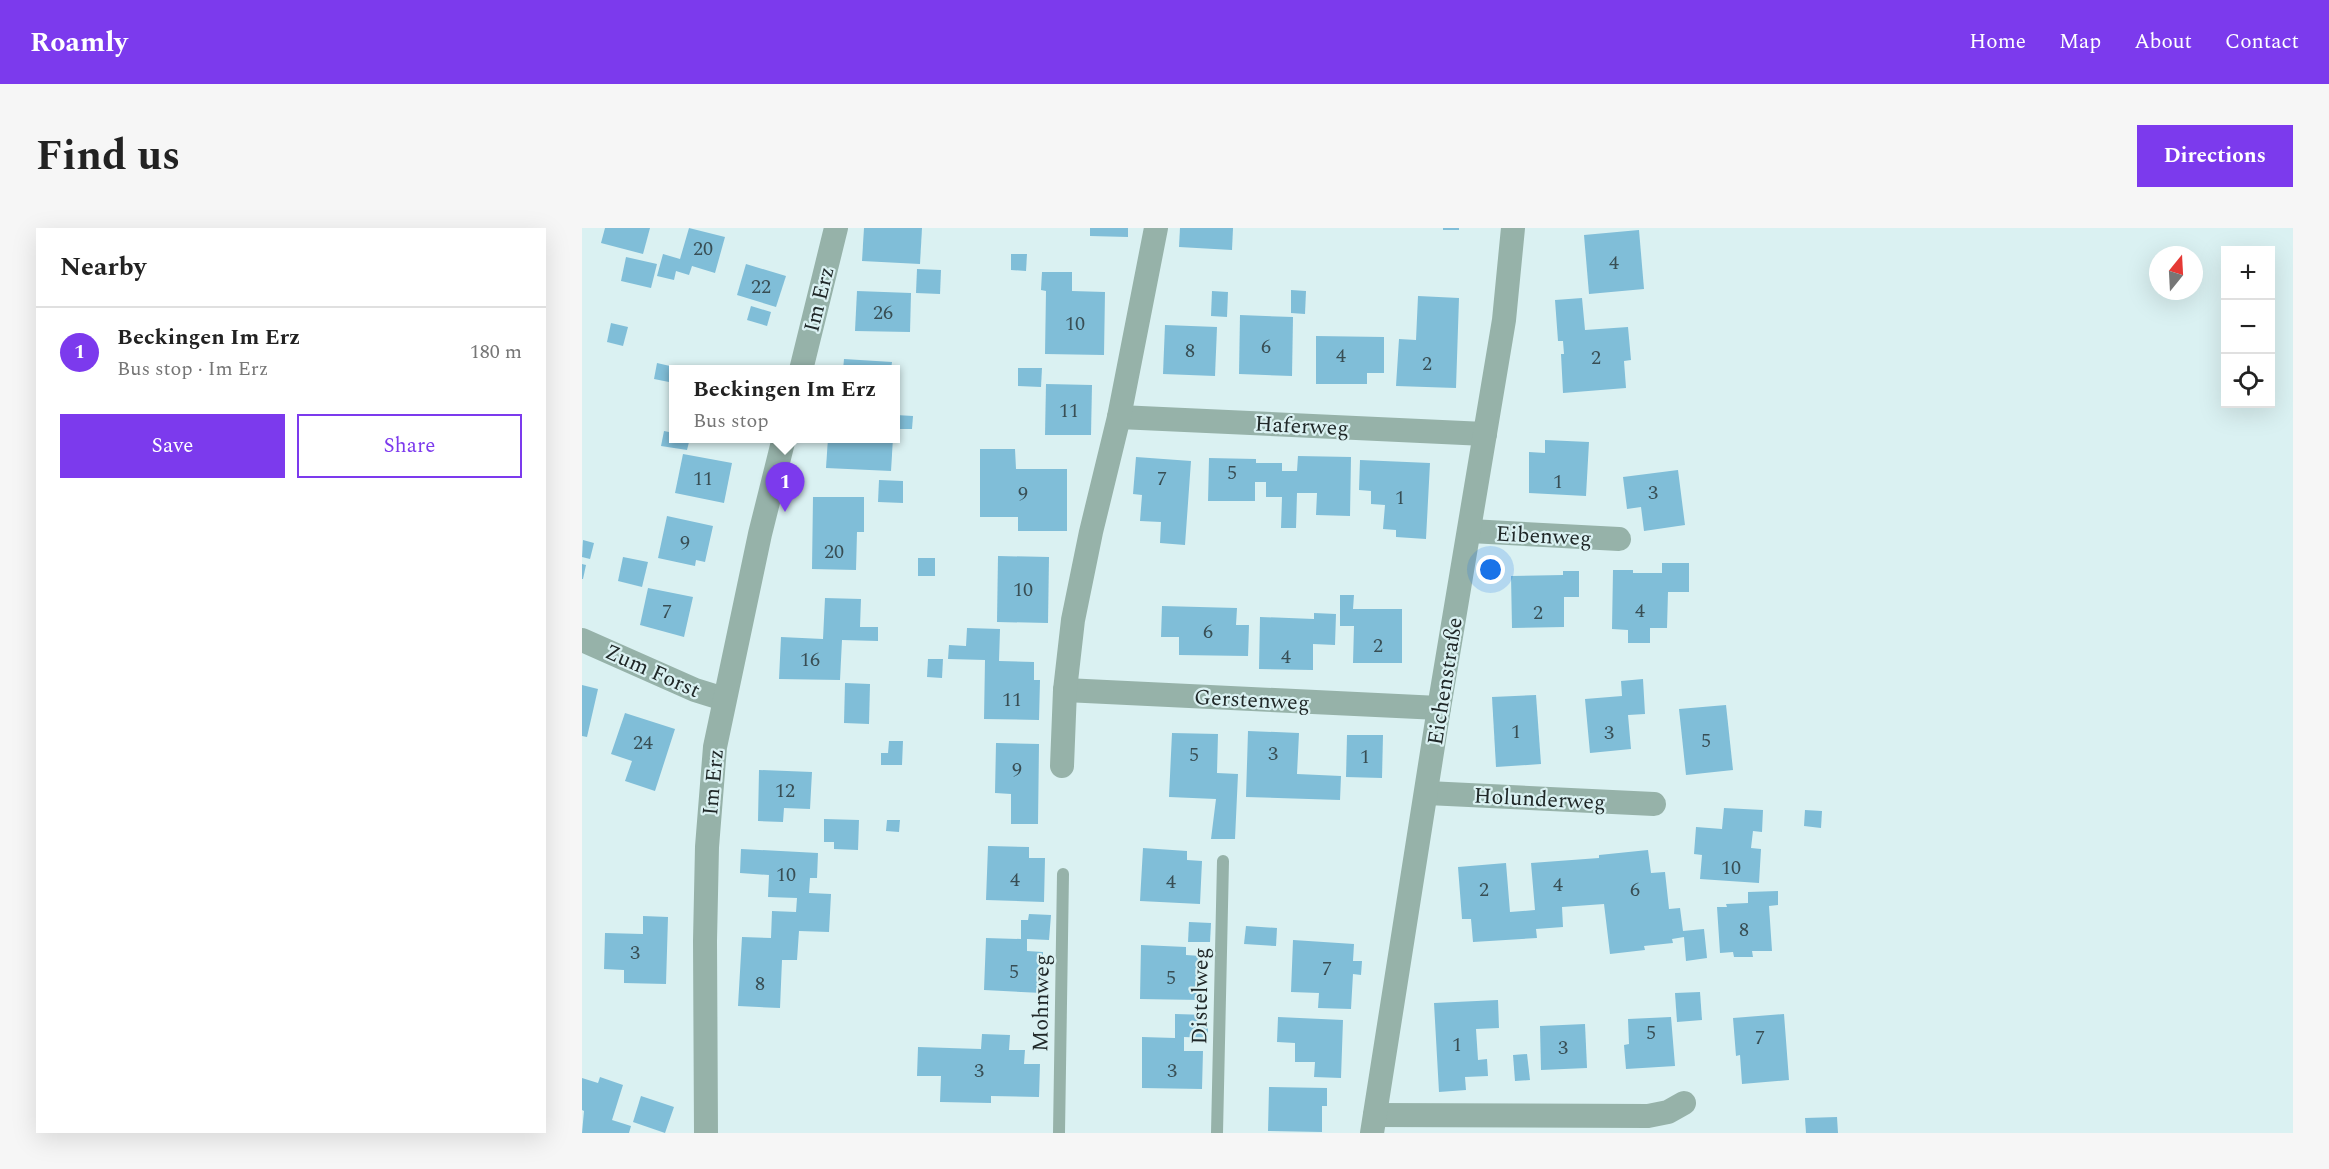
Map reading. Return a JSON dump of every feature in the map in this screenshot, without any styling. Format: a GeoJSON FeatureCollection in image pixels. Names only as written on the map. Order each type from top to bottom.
{"type":"FeatureCollection","features":[{"type":"Feature","properties":{"kind":"street"},"geometry":{"type":"LineString","coordinates":[[1062,766],[1065,690],[1073,620],[1091,532],[1119,417],[1156,228]]}},
{"type":"Feature","properties":{"kind":"street","name":"Eichenstraße"},"geometry":{"type":"LineString","coordinates":[[1374,1124],[1439,708],[1504,320],[1511,262],[1512,228]]}},
{"type":"Feature","properties":{"kind":"street","name":"Im Erz"},"geometry":{"type":"LineString","coordinates":[[802,365],[834,229]]}},
{"type":"Feature","properties":{"kind":"street","name":"Haferweg"},"geometry":{"type":"LineString","coordinates":[[1119,417],[1485,434]]}},
{"type":"Feature","properties":{"kind":"street","name":"Im Erz"},"geometry":{"type":"LineString","coordinates":[[706,1133],[706,847],[715,747],[783,443]]}},
{"type":"Feature","properties":{"kind":"street","name":"Eibenweg"},"geometry":{"type":"LineString","coordinates":[[1470,531],[1619,539]]}},
{"type":"Feature","properties":{"kind":"street","name":"Zum Forst"},"geometry":{"type":"LineString","coordinates":[[582,640],[695,690],[724,699]]}},
{"type":"Feature","properties":{"kind":"street","name":"Gerstenweg"},"geometry":{"type":"LineString","coordinates":[[1065,690],[1439,708]]}},
{"type":"Feature","properties":{"kind":"street","name":"Holunderweg"},"geometry":{"type":"LineString","coordinates":[[1427,793],[1654,804]]}},
{"type":"Feature","properties":{"kind":"street"},"geometry":{"type":"LineString","coordinates":[[1374,1124],[1648,1116],[1668,1112],[1684,1103]]}},
{"type":"Feature","properties":{"kind":"lane","name":"Distelweg"},"geometry":{"type":"LineString","coordinates":[[1217,1133],[1223,861]]}},
{"type":"Feature","properties":{"kind":"lane","name":"Mohnweg"},"geometry":{"type":"LineString","coordinates":[[1059,1133],[1063,874]]}},
{"type":"Feature","properties":{"kind":"building"},"geometry":{"type":"Polygon","coordinates":[[[605,228],[650,228],[643,254],[601,243],[605,228]]]}},
{"type":"Feature","properties":{"kind":"building"},"geometry":{"type":"Polygon","coordinates":[[[689,228],[725,237],[715,273],[692,266],[689,275],[676,271],[674,280],[657,276],[663,254],[680,259],[689,228]]]}},
{"type":"Feature","properties":{"kind":"building"},"geometry":{"type":"Polygon","coordinates":[[[864,228],[922,228],[920,264],[862,261],[864,228]]]}},
{"type":"Feature","properties":{"kind":"building"},"geometry":{"type":"Polygon","coordinates":[[[1090,228],[1128,228],[1128,237],[1090,236],[1090,228]]]}},
{"type":"Feature","properties":{"kind":"building"},"geometry":{"type":"Polygon","coordinates":[[[1180,228],[1233,228],[1232,250],[1179,247],[1180,228]]]}},
{"type":"Feature","properties":{"kind":"building"},"geometry":{"type":"Polygon","coordinates":[[[1443,228],[1459,228],[1459,230],[1443,230],[1443,228]]]}},
{"type":"Feature","properties":{"kind":"building"},"geometry":{"type":"Polygon","coordinates":[[[1639,230],[1644,289],[1589,294],[1584,235],[1639,230]]]}},
{"type":"Feature","properties":{"kind":"building"},"geometry":{"type":"Polygon","coordinates":[[[1011,254],[1027,254],[1026,271],[1011,270],[1011,254]]]}},
{"type":"Feature","properties":{"kind":"building"},"geometry":{"type":"Polygon","coordinates":[[[626,257],[657,264],[651,288],[621,281],[626,257]]]}},
{"type":"Feature","properties":{"kind":"building"},"geometry":{"type":"Polygon","coordinates":[[[746,264],[786,276],[776,307],[737,295],[746,264]]]}},
{"type":"Feature","properties":{"kind":"building"},"geometry":{"type":"Polygon","coordinates":[[[917,269],[941,270],[940,294],[916,293],[917,269]]]}},
{"type":"Feature","properties":{"kind":"building"},"geometry":{"type":"Polygon","coordinates":[[[1042,272],[1072,272],[1072,291],[1105,292],[1104,355],[1045,354],[1046,291],[1041,290],[1042,272]]]}},
{"type":"Feature","properties":{"kind":"building"},"geometry":{"type":"Polygon","coordinates":[[[1291,290],[1306,291],[1305,314],[1291,313],[1291,290]]]}},
{"type":"Feature","properties":{"kind":"building"},"geometry":{"type":"Polygon","coordinates":[[[857,291],[911,293],[910,332],[855,331],[857,291]]]}},
{"type":"Feature","properties":{"kind":"building"},"geometry":{"type":"Polygon","coordinates":[[[1212,291],[1228,292],[1227,317],[1211,316],[1212,291]]]}},
{"type":"Feature","properties":{"kind":"building"},"geometry":{"type":"Polygon","coordinates":[[[1418,296],[1459,298],[1456,388],[1396,386],[1399,339],[1416,340],[1418,296]]]}},
{"type":"Feature","properties":{"kind":"building"},"geometry":{"type":"Polygon","coordinates":[[[1582,298],[1585,330],[1628,327],[1631,360],[1624,361],[1626,388],[1563,393],[1561,354],[1564,354],[1563,341],[1558,341],[1555,300],[1582,298]]]}},
{"type":"Feature","properties":{"kind":"building"},"geometry":{"type":"Polygon","coordinates":[[[751,306],[771,312],[767,326],[747,320],[751,306]]]}},
{"type":"Feature","properties":{"kind":"building"},"geometry":{"type":"Polygon","coordinates":[[[1240,315],[1293,317],[1292,376],[1239,374],[1240,315]]]}},
{"type":"Feature","properties":{"kind":"building"},"geometry":{"type":"Polygon","coordinates":[[[611,323],[628,327],[623,346],[607,342],[611,323]]]}},
{"type":"Feature","properties":{"kind":"building"},"geometry":{"type":"Polygon","coordinates":[[[1165,325],[1217,327],[1215,376],[1163,374],[1165,325]]]}},
{"type":"Feature","properties":{"kind":"building"},"geometry":{"type":"Polygon","coordinates":[[[1316,336],[1384,337],[1384,373],[1367,373],[1367,384],[1316,384],[1316,336]]]}},
{"type":"Feature","properties":{"kind":"building"},"geometry":{"type":"Polygon","coordinates":[[[844,359],[892,362],[892,365],[843,365],[844,359]]]}},
{"type":"Feature","properties":{"kind":"building"},"geometry":{"type":"Polygon","coordinates":[[[657,363],[669,366],[669,382],[654,379],[657,363]]]}},
{"type":"Feature","properties":{"kind":"building"},"geometry":{"type":"Polygon","coordinates":[[[1018,368],[1042,368],[1041,387],[1018,386],[1018,368]]]}},
{"type":"Feature","properties":{"kind":"building"},"geometry":{"type":"Polygon","coordinates":[[[1046,384],[1092,385],[1091,435],[1045,435],[1046,384]]]}},
{"type":"Feature","properties":{"kind":"building"},"geometry":{"type":"Polygon","coordinates":[[[900,415],[913,416],[912,429],[900,429],[900,415]]]}},
{"type":"Feature","properties":{"kind":"building"},"geometry":{"type":"Polygon","coordinates":[[[664,431],[669,432],[669,443],[689,443],[687,450],[661,446],[664,431]]]}},
{"type":"Feature","properties":{"kind":"building"},"geometry":{"type":"Polygon","coordinates":[[[1545,440],[1589,442],[1586,496],[1529,493],[1529,452],[1545,453],[1545,440]]]}},
{"type":"Feature","properties":{"kind":"building"},"geometry":{"type":"Polygon","coordinates":[[[828,443],[893,443],[891,471],[826,468],[828,443]]]}},
{"type":"Feature","properties":{"kind":"building"},"geometry":{"type":"Polygon","coordinates":[[[980,449],[1015,449],[1016,469],[1067,469],[1067,531],[1018,531],[1018,517],[980,517],[980,449]]]}},
{"type":"Feature","properties":{"kind":"building"},"geometry":{"type":"Polygon","coordinates":[[[683,454],[732,463],[724,503],[675,493],[683,454]]]}},
{"type":"Feature","properties":{"kind":"building"},"geometry":{"type":"Polygon","coordinates":[[[1298,456],[1351,457],[1350,516],[1316,515],[1317,493],[1297,493],[1296,528],[1281,528],[1282,497],[1266,497],[1266,482],[1255,482],[1255,501],[1208,501],[1209,458],[1256,459],[1256,463],[1282,463],[1282,471],[1297,471],[1298,456]]]}},
{"type":"Feature","properties":{"kind":"building"},"geometry":{"type":"Polygon","coordinates":[[[1136,457],[1191,461],[1185,545],[1160,543],[1161,522],[1140,521],[1142,495],[1133,494],[1136,457]]]}},
{"type":"Feature","properties":{"kind":"building"},"geometry":{"type":"Polygon","coordinates":[[[1360,460],[1430,463],[1426,539],[1396,537],[1396,530],[1383,529],[1385,505],[1371,504],[1371,491],[1359,490],[1360,460]]]}},
{"type":"Feature","properties":{"kind":"building"},"geometry":{"type":"Polygon","coordinates":[[[1678,470],[1685,525],[1644,531],[1641,507],[1627,509],[1623,477],[1678,470]]]}},
{"type":"Feature","properties":{"kind":"building"},"geometry":{"type":"Polygon","coordinates":[[[879,480],[903,481],[903,503],[878,502],[879,480]]]}},
{"type":"Feature","properties":{"kind":"building"},"geometry":{"type":"Polygon","coordinates":[[[813,497],[864,497],[864,532],[857,532],[856,570],[812,569],[813,497]]]}},
{"type":"Feature","properties":{"kind":"building"},"geometry":{"type":"Polygon","coordinates":[[[667,516],[713,526],[705,562],[696,560],[695,566],[658,558],[667,516]]]}},
{"type":"Feature","properties":{"kind":"building"},"geometry":{"type":"Polygon","coordinates":[[[583,540],[594,543],[590,559],[582,557],[583,540]]]}},
{"type":"Feature","properties":{"kind":"building"},"geometry":{"type":"Polygon","coordinates":[[[998,556],[1049,557],[1048,623],[997,622],[998,556]]]}},
{"type":"Feature","properties":{"kind":"building"},"geometry":{"type":"Polygon","coordinates":[[[623,557],[648,562],[642,587],[618,581],[623,557]]]}},
{"type":"Feature","properties":{"kind":"building"},"geometry":{"type":"Polygon","coordinates":[[[918,558],[935,558],[935,576],[918,576],[918,558]]]}},
{"type":"Feature","properties":{"kind":"building"},"geometry":{"type":"Polygon","coordinates":[[[1662,563],[1689,563],[1689,592],[1668,592],[1667,628],[1650,628],[1650,643],[1628,643],[1628,630],[1612,629],[1613,570],[1662,573],[1662,563]]]}},
{"type":"Feature","properties":{"kind":"building"},"geometry":{"type":"Polygon","coordinates":[[[582,564],[586,565],[583,579],[582,579],[582,564]]]}},
{"type":"Feature","properties":{"kind":"building"},"geometry":{"type":"Polygon","coordinates":[[[1563,571],[1579,571],[1579,597],[1564,597],[1564,627],[1512,628],[1511,576],[1563,575],[1563,571]]]}},
{"type":"Feature","properties":{"kind":"building"},"geometry":{"type":"Polygon","coordinates":[[[648,588],[693,597],[684,637],[640,625],[648,588]]]}},
{"type":"Feature","properties":{"kind":"building"},"geometry":{"type":"Polygon","coordinates":[[[1340,595],[1354,595],[1353,609],[1402,609],[1402,663],[1353,663],[1354,626],[1340,626],[1340,595]]]}},
{"type":"Feature","properties":{"kind":"building"},"geometry":{"type":"Polygon","coordinates":[[[825,598],[861,599],[860,627],[878,627],[878,641],[842,640],[840,680],[779,679],[781,637],[823,639],[825,598]]]}},
{"type":"Feature","properties":{"kind":"building"},"geometry":{"type":"Polygon","coordinates":[[[1162,606],[1237,608],[1236,625],[1249,625],[1248,656],[1179,655],[1179,637],[1161,637],[1162,606]]]}},
{"type":"Feature","properties":{"kind":"building"},"geometry":{"type":"Polygon","coordinates":[[[1314,613],[1336,614],[1335,645],[1313,644],[1313,670],[1259,669],[1260,617],[1314,619],[1314,613]]]}},
{"type":"Feature","properties":{"kind":"building"},"geometry":{"type":"Polygon","coordinates":[[[967,628],[1000,629],[999,661],[1034,662],[1034,680],[1040,680],[1039,720],[984,719],[985,660],[948,659],[949,645],[966,646],[967,628]]]}},
{"type":"Feature","properties":{"kind":"building"},"geometry":{"type":"Polygon","coordinates":[[[928,659],[943,659],[942,678],[927,677],[928,659]]]}},
{"type":"Feature","properties":{"kind":"building"},"geometry":{"type":"Polygon","coordinates":[[[1643,679],[1645,714],[1628,715],[1631,749],[1590,753],[1585,699],[1622,696],[1621,681],[1643,679]]]}},
{"type":"Feature","properties":{"kind":"building"},"geometry":{"type":"Polygon","coordinates":[[[845,683],[870,684],[869,724],[844,723],[845,683]]]}},
{"type":"Feature","properties":{"kind":"building"},"geometry":{"type":"Polygon","coordinates":[[[582,685],[598,689],[587,737],[582,736],[582,685]]]}},
{"type":"Feature","properties":{"kind":"building"},"geometry":{"type":"Polygon","coordinates":[[[1536,695],[1541,764],[1496,767],[1492,697],[1536,695]]]}},
{"type":"Feature","properties":{"kind":"building"},"geometry":{"type":"Polygon","coordinates":[[[1726,705],[1733,770],[1686,775],[1679,709],[1726,705]]]}},
{"type":"Feature","properties":{"kind":"building"},"geometry":{"type":"Polygon","coordinates":[[[625,713],[675,729],[655,791],[625,781],[632,761],[611,754],[625,713]]]}},
{"type":"Feature","properties":{"kind":"building"},"geometry":{"type":"Polygon","coordinates":[[[1248,731],[1299,733],[1297,774],[1341,776],[1340,800],[1246,797],[1248,731]]]}},
{"type":"Feature","properties":{"kind":"building"},"geometry":{"type":"Polygon","coordinates":[[[1172,733],[1218,734],[1217,773],[1238,774],[1235,839],[1211,839],[1216,799],[1169,797],[1172,733]]]}},
{"type":"Feature","properties":{"kind":"building"},"geometry":{"type":"Polygon","coordinates":[[[1347,735],[1383,735],[1382,778],[1346,777],[1347,735]]]}},
{"type":"Feature","properties":{"kind":"building"},"geometry":{"type":"Polygon","coordinates":[[[889,741],[903,741],[902,765],[881,765],[881,753],[888,753],[889,741]]]}},
{"type":"Feature","properties":{"kind":"building"},"geometry":{"type":"Polygon","coordinates":[[[996,743],[1039,744],[1038,824],[1011,824],[1011,794],[995,793],[996,743]]]}},
{"type":"Feature","properties":{"kind":"building"},"geometry":{"type":"Polygon","coordinates":[[[759,770],[812,772],[810,809],[784,808],[783,822],[758,821],[759,770]]]}},
{"type":"Feature","properties":{"kind":"building"},"geometry":{"type":"Polygon","coordinates":[[[1724,808],[1763,810],[1762,832],[1753,831],[1751,848],[1761,849],[1759,883],[1700,879],[1702,855],[1694,854],[1696,827],[1722,829],[1724,808]]]}},
{"type":"Feature","properties":{"kind":"building"},"geometry":{"type":"Polygon","coordinates":[[[1805,810],[1822,811],[1821,828],[1804,826],[1805,810]]]}},
{"type":"Feature","properties":{"kind":"building"},"geometry":{"type":"Polygon","coordinates":[[[824,819],[859,820],[858,850],[834,849],[834,842],[824,842],[824,819]]]}},
{"type":"Feature","properties":{"kind":"building"},"geometry":{"type":"Polygon","coordinates":[[[887,820],[900,820],[899,832],[886,831],[887,820]]]}},
{"type":"Feature","properties":{"kind":"building"},"geometry":{"type":"Polygon","coordinates":[[[988,846],[1029,847],[1029,858],[1045,858],[1044,902],[986,900],[988,846]]]}},
{"type":"Feature","properties":{"kind":"building"},"geometry":{"type":"Polygon","coordinates":[[[1143,848],[1187,851],[1187,860],[1202,861],[1200,904],[1140,901],[1143,848]]]}},
{"type":"Feature","properties":{"kind":"building"},"geometry":{"type":"Polygon","coordinates":[[[741,849],[818,853],[817,878],[810,878],[809,893],[831,894],[829,932],[799,931],[797,960],[782,960],[780,1008],[738,1006],[742,937],[771,938],[772,911],[796,912],[797,898],[768,897],[769,875],[740,873],[741,849]]]}},
{"type":"Feature","properties":{"kind":"building"},"geometry":{"type":"Polygon","coordinates":[[[1648,850],[1651,873],[1665,872],[1669,909],[1680,908],[1683,931],[1704,929],[1707,958],[1686,961],[1684,937],[1672,939],[1673,943],[1644,946],[1645,950],[1610,954],[1604,904],[1562,907],[1563,927],[1536,929],[1537,938],[1473,942],[1471,919],[1462,919],[1458,867],[1506,863],[1510,912],[1535,910],[1531,863],[1599,858],[1599,855],[1648,850]]]}},
{"type":"Feature","properties":{"kind":"building"},"geometry":{"type":"Polygon","coordinates":[[[1778,891],[1778,905],[1769,906],[1772,951],[1752,951],[1753,957],[1734,957],[1733,952],[1720,953],[1717,907],[1727,907],[1726,904],[1748,903],[1748,892],[1778,891]]]}},
{"type":"Feature","properties":{"kind":"building"},"geometry":{"type":"Polygon","coordinates":[[[1029,914],[1051,915],[1049,940],[1027,939],[1027,951],[1043,952],[1042,993],[984,990],[986,938],[1021,939],[1021,920],[1028,920],[1029,914]]]}},
{"type":"Feature","properties":{"kind":"building"},"geometry":{"type":"Polygon","coordinates":[[[643,916],[668,917],[666,984],[624,983],[624,970],[604,969],[605,933],[643,934],[643,916]]]}},
{"type":"Feature","properties":{"kind":"building"},"geometry":{"type":"Polygon","coordinates":[[[1189,922],[1211,923],[1210,942],[1188,942],[1189,922]]]}},
{"type":"Feature","properties":{"kind":"building"},"geometry":{"type":"Polygon","coordinates":[[[1246,926],[1277,928],[1276,946],[1244,944],[1246,926]]]}},
{"type":"Feature","properties":{"kind":"building"},"geometry":{"type":"Polygon","coordinates":[[[1293,940],[1354,944],[1353,961],[1362,961],[1361,975],[1353,974],[1351,1009],[1318,1008],[1319,993],[1291,992],[1293,940]]]}},
{"type":"Feature","properties":{"kind":"building"},"geometry":{"type":"Polygon","coordinates":[[[1141,945],[1186,947],[1186,955],[1201,956],[1200,1000],[1140,999],[1141,945]]]}},
{"type":"Feature","properties":{"kind":"building"},"geometry":{"type":"Polygon","coordinates":[[[1700,992],[1702,1020],[1677,1022],[1675,993],[1700,992]]]}},
{"type":"Feature","properties":{"kind":"building"},"geometry":{"type":"Polygon","coordinates":[[[1498,1000],[1499,1028],[1476,1029],[1478,1060],[1487,1059],[1488,1076],[1465,1077],[1466,1090],[1439,1092],[1434,1003],[1498,1000]]]}},
{"type":"Feature","properties":{"kind":"building"},"geometry":{"type":"Polygon","coordinates":[[[1175,1014],[1208,1015],[1208,1038],[1184,1037],[1184,1051],[1203,1051],[1202,1089],[1142,1088],[1142,1037],[1175,1038],[1175,1014]]]}},
{"type":"Feature","properties":{"kind":"building"},"geometry":{"type":"Polygon","coordinates":[[[1784,1014],[1789,1080],[1742,1084],[1740,1055],[1736,1056],[1733,1018],[1784,1014]]]}},
{"type":"Feature","properties":{"kind":"building"},"geometry":{"type":"Polygon","coordinates":[[[1278,1017],[1343,1020],[1341,1078],[1314,1077],[1315,1062],[1295,1062],[1295,1043],[1277,1042],[1278,1017]]]}},
{"type":"Feature","properties":{"kind":"building"},"geometry":{"type":"Polygon","coordinates":[[[1671,1017],[1675,1066],[1626,1069],[1624,1045],[1629,1044],[1628,1019],[1671,1017]]]}},
{"type":"Feature","properties":{"kind":"building"},"geometry":{"type":"Polygon","coordinates":[[[1585,1024],[1587,1068],[1541,1070],[1540,1026],[1585,1024]]]}},
{"type":"Feature","properties":{"kind":"building"},"geometry":{"type":"Polygon","coordinates":[[[982,1034],[1010,1035],[1009,1050],[1025,1050],[1024,1064],[1040,1064],[1039,1097],[991,1096],[991,1103],[940,1102],[941,1076],[917,1076],[918,1047],[981,1049],[982,1034]]]}},
{"type":"Feature","properties":{"kind":"building"},"geometry":{"type":"Polygon","coordinates":[[[1527,1054],[1530,1080],[1515,1081],[1513,1055],[1527,1054]]]}},
{"type":"Feature","properties":{"kind":"building"},"geometry":{"type":"Polygon","coordinates":[[[600,1077],[623,1085],[612,1120],[631,1126],[629,1133],[582,1133],[584,1111],[582,1110],[582,1078],[598,1083],[600,1077]]]}},
{"type":"Feature","properties":{"kind":"building"},"geometry":{"type":"Polygon","coordinates":[[[1269,1087],[1327,1088],[1327,1106],[1322,1106],[1322,1132],[1268,1131],[1269,1087]]]}},
{"type":"Feature","properties":{"kind":"building"},"geometry":{"type":"Polygon","coordinates":[[[641,1096],[674,1107],[665,1133],[633,1122],[641,1096]]]}},
{"type":"Feature","properties":{"kind":"building"},"geometry":{"type":"Polygon","coordinates":[[[1837,1117],[1838,1133],[1806,1133],[1805,1118],[1837,1117]]]}},
{"type":"Feature","properties":{"kind":"place","name":"Beckingen Im Erz"},"geometry":{"type":"Point","coordinates":[785,512]}}]}
